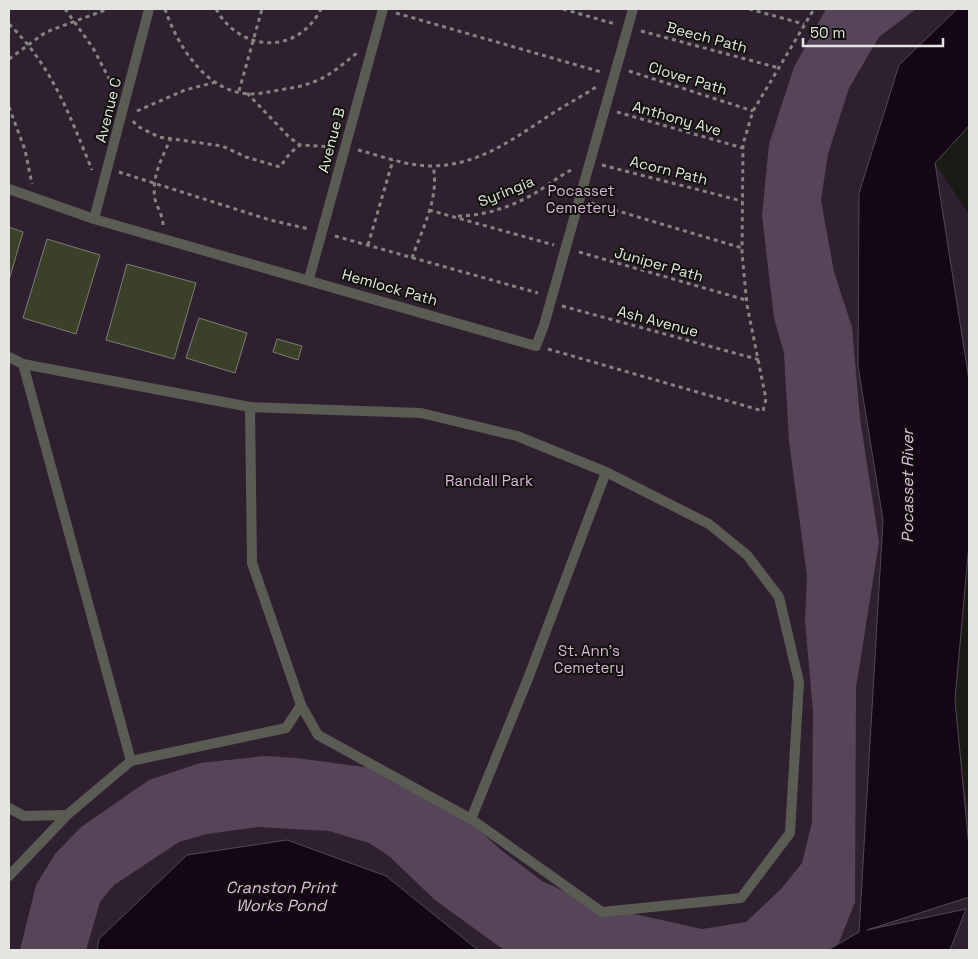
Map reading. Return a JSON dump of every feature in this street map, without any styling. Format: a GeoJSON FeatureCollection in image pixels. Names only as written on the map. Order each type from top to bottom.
{"type":"FeatureCollection","features":[{"type":"Feature","properties":{"kind":"lane","name":"Avenue C"},"geometry":{"type":"LineString","coordinates":[[94,219],[149,9]]}},
{"type":"Feature","properties":{"kind":"lane","name":"Avenue B"},"geometry":{"type":"LineString","coordinates":[[309,279],[383,9]]}},
{"type":"Feature","properties":{"kind":"lane"},"geometry":{"type":"LineString","coordinates":[[536,346],[550,303],[633,9]]}},
{"type":"Feature","properties":{"kind":"lane","name":"Hemlock Path"},"geometry":{"type":"LineString","coordinates":[[9,189],[94,219],[309,279],[536,346]]}},
{"type":"Feature","properties":{"kind":"lane"},"geometry":{"type":"LineString","coordinates":[[9,357],[23,364],[250,407],[421,413],[517,436],[606,472],[709,524],[747,555],[779,597],[799,682],[790,833],[741,898],[602,912],[471,819],[318,735],[301,705],[252,563],[250,407]]}},
{"type":"Feature","properties":{"kind":"lane"},"geometry":{"type":"LineString","coordinates":[[23,364],[131,762]]}},
{"type":"Feature","properties":{"kind":"lane"},"geometry":{"type":"LineString","coordinates":[[471,819],[529,676],[606,472]]}},
{"type":"Feature","properties":{"kind":"lane"},"geometry":{"type":"LineString","coordinates":[[9,876],[67,815],[131,762],[286,728],[301,705]]}},
{"type":"Feature","properties":{"kind":"lane"},"geometry":{"type":"LineString","coordinates":[[9,808],[24,816],[67,815]]}},
{"type":"Feature","properties":{"kind":"path"},"geometry":{"type":"LineString","coordinates":[[65,9],[93,48],[123,109]]}},
{"type":"Feature","properties":{"kind":"path"},"geometry":{"type":"LineString","coordinates":[[9,59],[46,32],[108,9]]}},
{"type":"Feature","properties":{"kind":"path"},"geometry":{"type":"LineString","coordinates":[[165,9],[187,53],[202,72],[216,82],[248,94],[297,88],[316,81],[334,71],[363,48]]}},
{"type":"Feature","properties":{"kind":"path"},"geometry":{"type":"LineString","coordinates":[[216,9],[223,21],[240,36],[253,41],[276,43],[295,37],[306,30],[321,9]]}},
{"type":"Feature","properties":{"kind":"path"},"geometry":{"type":"LineString","coordinates":[[239,92],[262,9]]}},
{"type":"Feature","properties":{"kind":"path","name":"Clover Path"},"geometry":{"type":"LineString","coordinates":[[383,9],[754,110]]}},
{"type":"Feature","properties":{"kind":"path","name":"Beech Path"},"geometry":{"type":"LineString","coordinates":[[563,9],[780,68]]}},
{"type":"Feature","properties":{"kind":"path"},"geometry":{"type":"LineString","coordinates":[[749,9],[804,24]]}},
{"type":"Feature","properties":{"kind":"path"},"geometry":{"type":"LineString","coordinates":[[536,346],[763,411],[766,399],[760,360],[746,300],[742,248],[743,148],[754,110],[814,9]]}},
{"type":"Feature","properties":{"kind":"path"},"geometry":{"type":"LineString","coordinates":[[9,24],[43,65],[65,102],[102,194]]}},
{"type":"Feature","properties":{"kind":"path"},"geometry":{"type":"LineString","coordinates":[[248,94],[289,137],[300,145],[345,147],[393,160],[433,166],[482,156],[502,147],[615,72]]}},
{"type":"Feature","properties":{"kind":"path"},"geometry":{"type":"LineString","coordinates":[[216,82],[185,90],[129,115],[137,126],[159,137],[222,146],[246,157],[280,167],[290,152],[300,145]]}},
{"type":"Feature","properties":{"kind":"path"},"geometry":{"type":"LineString","coordinates":[[9,107],[25,150],[32,182],[30,197]]}},
{"type":"Feature","properties":{"kind":"path","name":"Anthony Ave"},"geometry":{"type":"LineString","coordinates":[[604,109],[743,148]]}},
{"type":"Feature","properties":{"kind":"path"},"geometry":{"type":"LineString","coordinates":[[159,237],[163,223],[155,201],[153,183],[171,138]]}},
{"type":"Feature","properties":{"kind":"path"},"geometry":{"type":"LineString","coordinates":[[368,245],[393,160]]}},
{"type":"Feature","properties":{"kind":"path","name":"Acorn Path"},"geometry":{"type":"LineString","coordinates":[[590,162],[742,200]]}},
{"type":"Feature","properties":{"kind":"path","name":"Syringia"},"geometry":{"type":"LineString","coordinates":[[453,216],[471,216],[509,205],[538,192],[562,175],[590,162]]}},
{"type":"Feature","properties":{"kind":"path"},"geometry":{"type":"LineString","coordinates":[[412,258],[430,210],[436,178],[433,166]]}},
{"type":"Feature","properties":{"kind":"path"},"geometry":{"type":"LineString","coordinates":[[579,200],[742,248]]}},
{"type":"Feature","properties":{"kind":"path","name":"Juniper Path"},"geometry":{"type":"LineString","coordinates":[[430,210],[746,300]]}},
{"type":"Feature","properties":{"kind":"path","name":"Ash Avenue"},"geometry":{"type":"LineString","coordinates":[[550,303],[760,360]]}},
{"type":"Feature","properties":{"kind":"green space","name":"Randall Park"},"geometry":{"type":"Polygon","coordinates":[[[9,9],[969,9],[969,114],[935,163],[969,214],[969,490],[947,694],[969,813],[969,950],[9,950],[9,9]]]}},
{"type":"Feature","properties":{"kind":"shaded area"},"geometry":{"type":"Polygon","coordinates":[[[826,9],[916,9],[879,37],[849,88],[828,154],[821,200],[834,272],[852,327],[860,418],[879,542],[856,688],[855,902],[836,950],[504,950],[435,900],[389,856],[369,843],[329,831],[258,827],[207,834],[179,842],[114,885],[100,902],[86,950],[20,950],[36,885],[55,854],[81,827],[149,780],[200,763],[264,756],[296,758],[372,768],[465,817],[501,850],[542,881],[594,905],[702,929],[746,922],[781,889],[802,863],[812,822],[813,712],[805,621],[807,576],[789,441],[784,353],[774,318],[762,216],[769,144],[794,67],[826,9]]]}},
{"type":"Feature","properties":{"kind":"water","name":"Pocasset River"},"geometry":{"type":"Polygon","coordinates":[[[957,9],[969,9],[969,126],[935,163],[969,380],[969,544],[955,700],[969,847],[969,897],[867,930],[966,909],[950,950],[828,950],[859,932],[883,520],[858,366],[859,193],[899,65],[957,9]]]}},
{"type":"Feature","properties":{"kind":"water","name":"Cranston Print Works Pond"},"geometry":{"type":"Polygon","coordinates":[[[287,840],[386,876],[478,950],[97,950],[99,939],[187,855],[287,840]]]}},
{"type":"Feature","properties":{"kind":"building"},"geometry":{"type":"Polygon","coordinates":[[[9,227],[23,232],[9,280],[9,227]]]}},
{"type":"Feature","properties":{"kind":"building"},"geometry":{"type":"Polygon","coordinates":[[[47,239],[100,255],[76,334],[23,318],[47,239]]]}},
{"type":"Feature","properties":{"kind":"building"},"geometry":{"type":"Polygon","coordinates":[[[127,264],[196,283],[174,359],[106,340],[127,264]]]}},
{"type":"Feature","properties":{"kind":"building"},"geometry":{"type":"Polygon","coordinates":[[[199,318],[247,333],[235,373],[186,358],[199,318]]]}},
{"type":"Feature","properties":{"kind":"building"},"geometry":{"type":"Polygon","coordinates":[[[277,339],[302,346],[298,360],[273,352],[277,339]]]}},
{"type":"Feature","properties":{"kind":"park label","name":"Pocasset Cemetery"},"geometry":{"type":"Point","coordinates":[581,198]}},
{"type":"Feature","properties":{"kind":"park label","name":"St. Ann's Cemetery"},"geometry":{"type":"Point","coordinates":[589,658]}}]}
